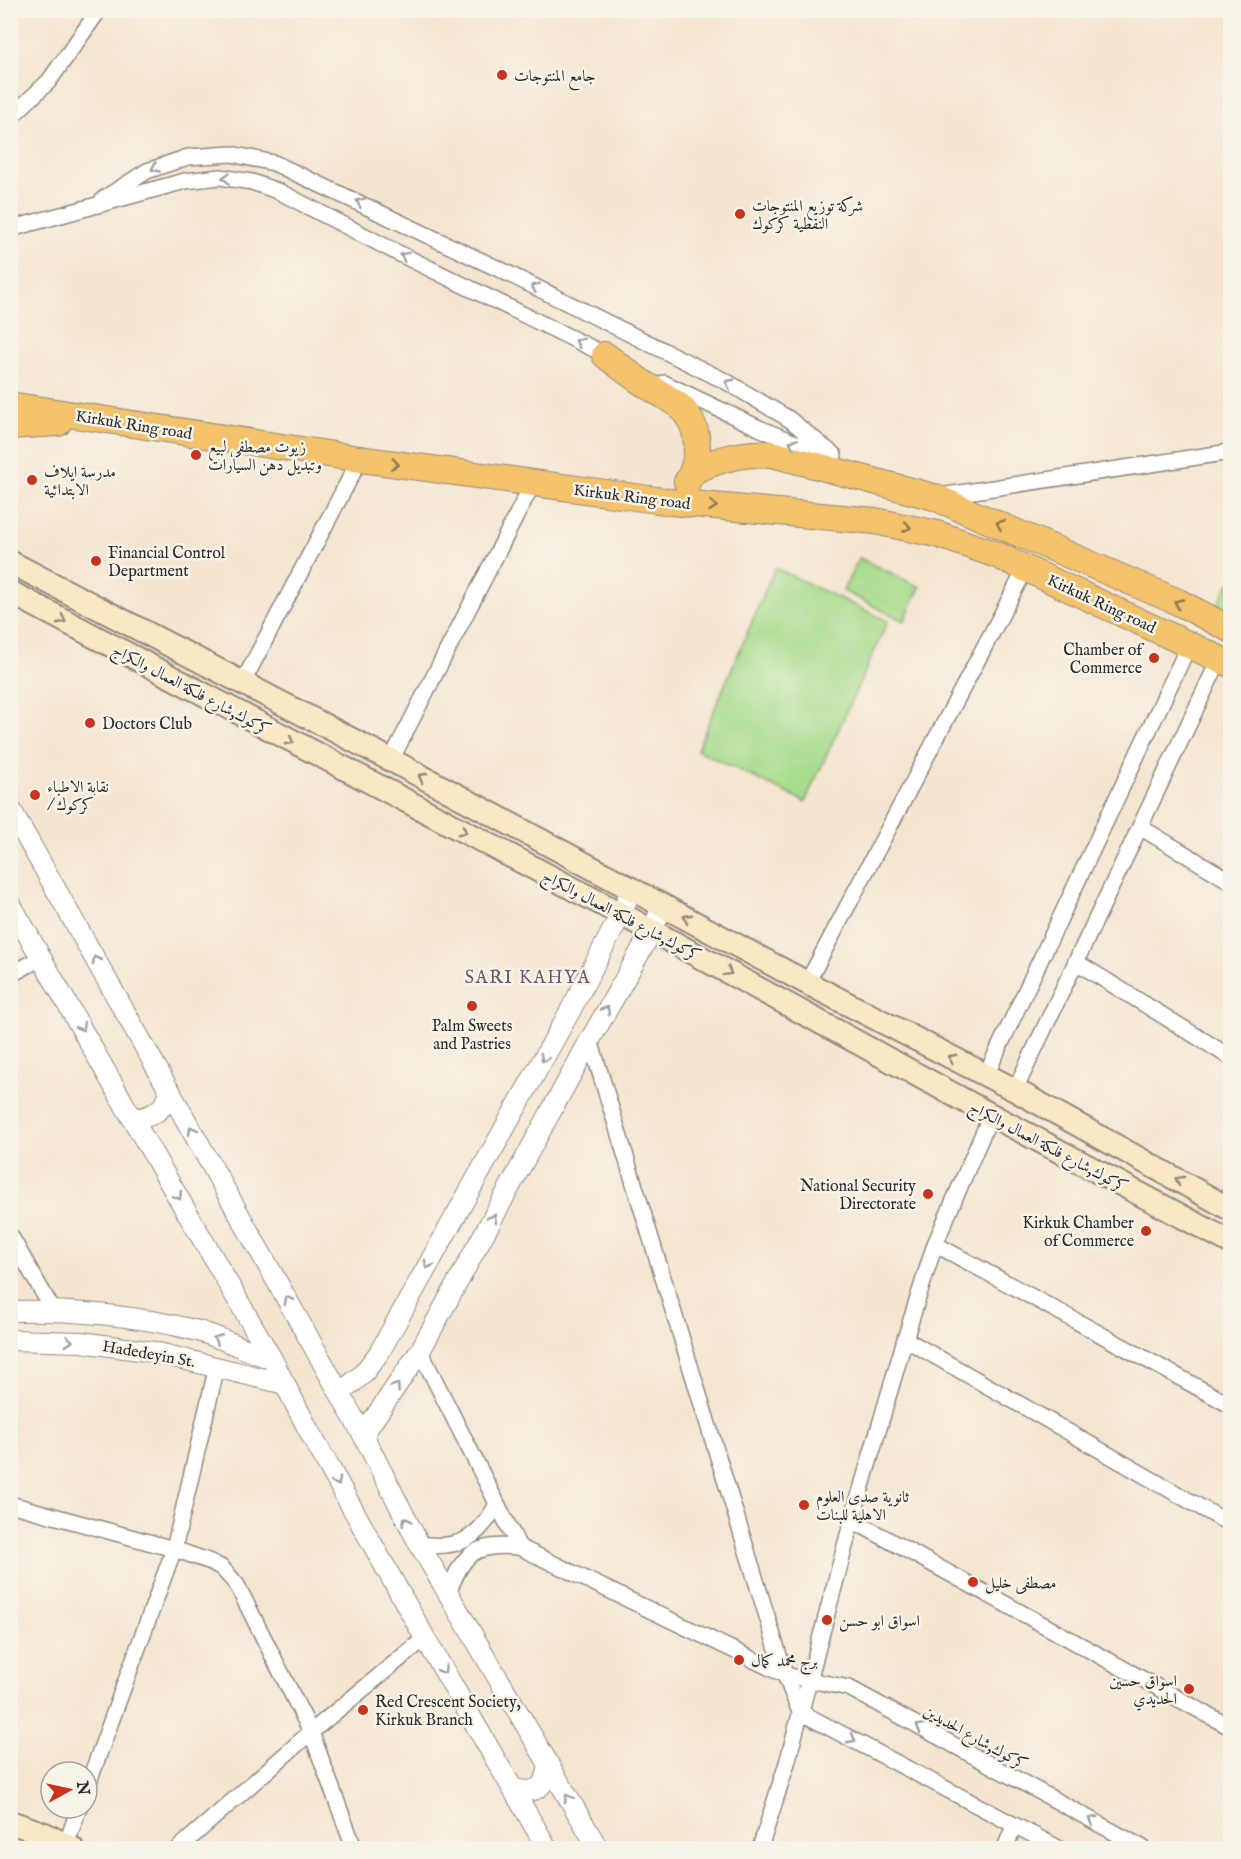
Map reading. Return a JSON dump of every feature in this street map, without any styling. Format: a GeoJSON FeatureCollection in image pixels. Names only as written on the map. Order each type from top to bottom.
{"type":"FeatureCollection","features":[{"type":"Feature","properties":{"kind":"highway"},"geometry":{"type":"LineString","coordinates":[[605,355],[645,385],[676,403],[690,418],[697,437],[693,471],[671,502]]}},
{"type":"Feature","properties":{"kind":"highway","name":"Kirkuk Ring road"},"geometry":{"type":"LineString","coordinates":[[10,405],[360,459],[671,502],[875,521],[906,526],[968,543],[1225,661]]}},
{"type":"Feature","properties":{"kind":"highway"},"geometry":{"type":"LineString","coordinates":[[10,426],[53,423],[88,417]]}},
{"type":"Feature","properties":{"kind":"highway","name":"Kirkuk Ring road"},"geometry":{"type":"LineString","coordinates":[[693,471],[723,459],[759,453],[784,456],[934,497],[1178,602],[1230,629]]}},
{"type":"Feature","properties":{"kind":"main road","name":"كركوك,شارع فلكة العمال والكراج"},"geometry":{"type":"LineString","coordinates":[[10,562],[391,760],[807,983],[1015,1090],[1230,1209]]}},
{"type":"Feature","properties":{"kind":"main road","name":"كركوك,شارع فلكة العمال والكراج"},"geometry":{"type":"LineString","coordinates":[[10,592],[621,914],[1230,1242]]}},
{"type":"Feature","properties":{"kind":"main road"},"geometry":{"type":"LineString","coordinates":[[10,1822],[45,1834],[69,1847]]}},
{"type":"Feature","properties":{"kind":"street"},"geometry":{"type":"LineString","coordinates":[[12,115],[49,81],[99,10]]}},
{"type":"Feature","properties":{"kind":"street"},"geometry":{"type":"LineString","coordinates":[[89,207],[147,171],[188,157],[231,154],[274,163],[503,271],[727,382],[789,419],[846,464]]}},
{"type":"Feature","properties":{"kind":"street"},"geometry":{"type":"LineString","coordinates":[[10,229],[202,178],[220,177],[252,182],[280,192],[605,355],[759,428],[866,473],[884,484]]}},
{"type":"Feature","properties":{"kind":"street"},"geometry":{"type":"LineString","coordinates":[[934,497],[1230,452]]}},
{"type":"Feature","properties":{"kind":"street"},"geometry":{"type":"LineString","coordinates":[[242,684],[360,459]]}},
{"type":"Feature","properties":{"kind":"street"},"geometry":{"type":"LineString","coordinates":[[391,760],[533,483]]}},
{"type":"Feature","properties":{"kind":"street"},"geometry":{"type":"LineString","coordinates":[[807,983],[1026,568]]}},
{"type":"Feature","properties":{"kind":"street"},"geometry":{"type":"LineString","coordinates":[[986,1075],[1190,644]]}},
{"type":"Feature","properties":{"kind":"street"},"geometry":{"type":"LineString","coordinates":[[1015,1090],[1140,827],[1225,661]]}},
{"type":"Feature","properties":{"kind":"street"},"geometry":{"type":"LineString","coordinates":[[10,808],[340,1393],[418,1545],[598,1848]]}},
{"type":"Feature","properties":{"kind":"street"},"geometry":{"type":"LineString","coordinates":[[1140,827],[1230,881]]}},
{"type":"Feature","properties":{"kind":"street"},"geometry":{"type":"LineString","coordinates":[[340,1393],[362,1375],[379,1353],[569,1014],[632,888]]}},
{"type":"Feature","properties":{"kind":"street"},"geometry":{"type":"LineString","coordinates":[[10,903],[272,1359],[309,1431],[425,1638],[547,1848]]}},
{"type":"Feature","properties":{"kind":"street"},"geometry":{"type":"LineString","coordinates":[[363,1436],[420,1351],[652,931],[663,905]]}},
{"type":"Feature","properties":{"kind":"street"},"geometry":{"type":"LineString","coordinates":[[10,975],[41,958]]}},
{"type":"Feature","properties":{"kind":"street"},"geometry":{"type":"LineString","coordinates":[[1076,962],[1230,1058]]}},
{"type":"Feature","properties":{"kind":"street"},"geometry":{"type":"LineString","coordinates":[[590,1040],[785,1675],[800,1712],[1058,1848]]}},
{"type":"Feature","properties":{"kind":"street"},"geometry":{"type":"LineString","coordinates":[[132,1118],[145,1118],[156,1112],[165,1104],[171,1092]]}},
{"type":"Feature","properties":{"kind":"street"},"geometry":{"type":"LineString","coordinates":[[760,1848],[905,1339],[935,1244],[991,1115]]}},
{"type":"Feature","properties":{"kind":"street"},"geometry":{"type":"LineString","coordinates":[[10,1235],[54,1312]]}},
{"type":"Feature","properties":{"kind":"street"},"geometry":{"type":"LineString","coordinates":[[935,1244],[1230,1405]]}},
{"type":"Feature","properties":{"kind":"street","name":"Hadedeyin St."},"geometry":{"type":"LineString","coordinates":[[10,1311],[124,1318],[200,1332],[272,1359]]}},
{"type":"Feature","properties":{"kind":"street"},"geometry":{"type":"LineString","coordinates":[[905,1339],[1230,1524]]}},
{"type":"Feature","properties":{"kind":"street","name":"Hadedeyin St."},"geometry":{"type":"LineString","coordinates":[[10,1340],[81,1342],[154,1352],[285,1384]]}},
{"type":"Feature","properties":{"kind":"street"},"geometry":{"type":"LineString","coordinates":[[420,1351],[519,1547],[488,1547],[476,1551],[466,1558],[456,1570],[448,1594]]}},
{"type":"Feature","properties":{"kind":"street"},"geometry":{"type":"LineString","coordinates":[[97,1760],[174,1549],[218,1366]]}},
{"type":"Feature","properties":{"kind":"street"},"geometry":{"type":"LineString","coordinates":[[10,1504],[174,1549],[222,1568],[230,1576],[242,1596],[310,1732],[354,1848]]}},
{"type":"Feature","properties":{"kind":"street"},"geometry":{"type":"LineString","coordinates":[[418,1545],[446,1546],[472,1537],[482,1528],[497,1504]]}},
{"type":"Feature","properties":{"kind":"street"},"geometry":{"type":"LineString","coordinates":[[852,1520],[1230,1727]]}},
{"type":"Feature","properties":{"kind":"street","name":"كركوك,شارع الحديدين"},"geometry":{"type":"LineString","coordinates":[[519,1547],[785,1675],[849,1688],[1139,1848]]}},
{"type":"Feature","properties":{"kind":"street"},"geometry":{"type":"LineString","coordinates":[[179,1848],[310,1732],[425,1638]]}},
{"type":"Feature","properties":{"kind":"street"},"geometry":{"type":"LineString","coordinates":[[512,1788],[523,1791],[536,1789],[544,1783],[549,1766]]}},
{"type":"Feature","properties":{"kind":"street"},"geometry":{"type":"LineString","coordinates":[[69,1847],[76,1820]]}},
{"type":"Feature","properties":{"kind":"street"},"geometry":{"type":"LineString","coordinates":[[1005,1848],[1014,1826]]}},
{"type":"Feature","properties":{"kind":"green space"},"geometry":{"type":"Polygon","coordinates":[[[859,558],[920,587],[904,621],[843,591],[859,558]]]}},
{"type":"Feature","properties":{"kind":"green space"},"geometry":{"type":"Polygon","coordinates":[[[775,568],[888,621],[805,802],[697,750],[775,568]]]}},
{"type":"Feature","properties":{"kind":"green space"},"geometry":{"type":"Polygon","coordinates":[[[1230,581],[1230,615],[1216,608],[1230,581]]]}},
{"type":"Feature","properties":{"kind":"place","name":"جامع المنتوجات"},"geometry":{"type":"Point","coordinates":[502,75]}},
{"type":"Feature","properties":{"kind":"place","name":"شركة توزيع المنتوجات النفطية كركوك"},"geometry":{"type":"Point","coordinates":[740,214]}},
{"type":"Feature","properties":{"kind":"place","name":"زيوت مصطفى لبيع وتبديل دهن السيارات"},"geometry":{"type":"Point","coordinates":[196,455]}},
{"type":"Feature","properties":{"kind":"place","name":"مدرسة ايلاف الابتدائية"},"geometry":{"type":"Point","coordinates":[32,480]}},
{"type":"Feature","properties":{"kind":"place","name":"Financial Control Department"},"geometry":{"type":"Point","coordinates":[96,561]}},
{"type":"Feature","properties":{"kind":"place","name":"Chamber of Commerce"},"geometry":{"type":"Point","coordinates":[1154,658]}},
{"type":"Feature","properties":{"kind":"place","name":"Doctors Club"},"geometry":{"type":"Point","coordinates":[90,723]}},
{"type":"Feature","properties":{"kind":"place","name":"نقابة الاطباء / كركوك"},"geometry":{"type":"Point","coordinates":[35,795]}},
{"type":"Feature","properties":{"kind":"place","name":"Palm Sweets and Pastries"},"geometry":{"type":"Point","coordinates":[472,1006]}},
{"type":"Feature","properties":{"kind":"place","name":"National Security Directorate"},"geometry":{"type":"Point","coordinates":[928,1194]}},
{"type":"Feature","properties":{"kind":"place","name":"Kirkuk Chamber of Commerce"},"geometry":{"type":"Point","coordinates":[1146,1231]}},
{"type":"Feature","properties":{"kind":"place","name":"ثانوية صدى العلوم الاهلية للبنات"},"geometry":{"type":"Point","coordinates":[804,1505]}},
{"type":"Feature","properties":{"kind":"place","name":"مصطفى خليل"},"geometry":{"type":"Point","coordinates":[973,1582]}},
{"type":"Feature","properties":{"kind":"place","name":"اسواق ابو حسن"},"geometry":{"type":"Point","coordinates":[827,1620]}},
{"type":"Feature","properties":{"kind":"place","name":"برج محمد كمال"},"geometry":{"type":"Point","coordinates":[739,1660]}},
{"type":"Feature","properties":{"kind":"place","name":"اسواق حسين الحديدي"},"geometry":{"type":"Point","coordinates":[1189,1689]}},
{"type":"Feature","properties":{"kind":"place","name":"Red Crescent Society, Kirkuk Branch"},"geometry":{"type":"Point","coordinates":[363,1710]}},
{"type":"Feature","properties":{"kind":"district","name":"SARI KAHYA"},"geometry":{"type":"Point","coordinates":[528,977]}}]}
